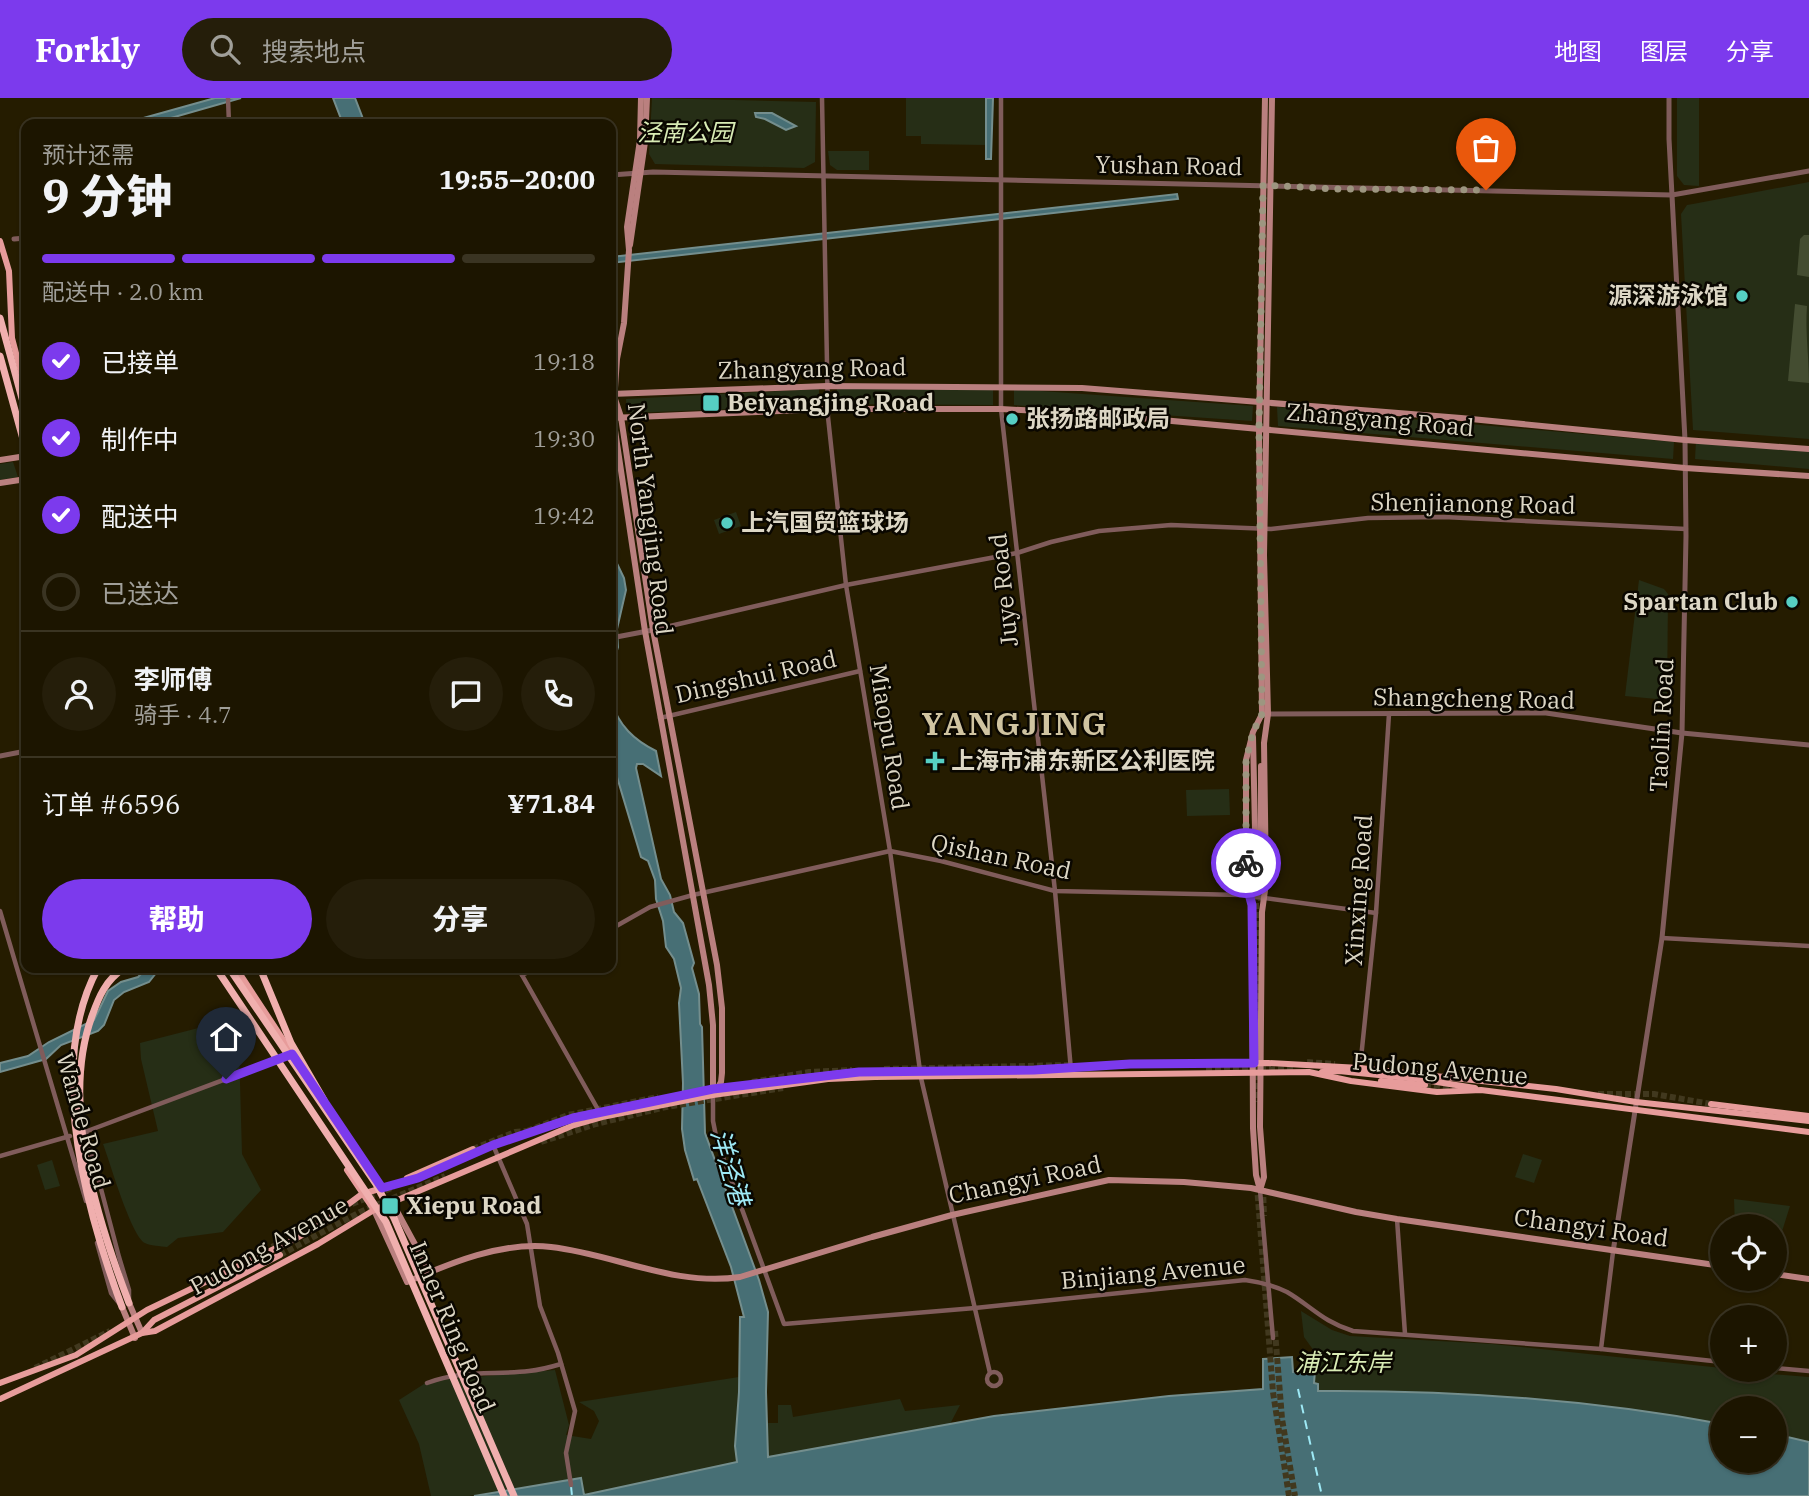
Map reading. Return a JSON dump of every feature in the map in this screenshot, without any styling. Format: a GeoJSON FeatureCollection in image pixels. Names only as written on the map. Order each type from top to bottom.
{"type":"FeatureCollection","features":[{"type":"Feature","properties":{"kind":"highway"},"geometry":{"type":"LineString","coordinates":[[0,318],[21,394]]}},
{"type":"Feature","properties":{"kind":"highway"},"geometry":{"type":"LineString","coordinates":[[0,362],[21,433]]}},
{"type":"Feature","properties":{"kind":"highway"},"geometry":{"type":"LineString","coordinates":[[96,973],[88,988],[77,1032],[74,1087],[81,1173],[125,1305]]}},
{"type":"Feature","properties":{"kind":"highway"},"geometry":{"type":"LineString","coordinates":[[106,1252],[88,1170],[83,1135],[81,1081],[87,1031],[100,993],[116,973]]}},
{"type":"Feature","properties":{"kind":"highway","name":"Inner Ring Road"},"geometry":{"type":"LineString","coordinates":[[216,973],[228,986],[386,1222],[504,1496]]}},
{"type":"Feature","properties":{"kind":"highway","name":"Inner Ring Road"},"geometry":{"type":"LineString","coordinates":[[232,973],[379,1186],[514,1496]]}},
{"type":"Feature","properties":{"kind":"highway"},"geometry":{"type":"LineString","coordinates":[[262,973],[300,1061],[379,1186]]}},
{"type":"Feature","properties":{"kind":"main road"},"geometry":{"type":"LineString","coordinates":[[638,173],[641,98]]}},
{"type":"Feature","properties":{"kind":"main road"},"geometry":{"type":"LineString","coordinates":[[638,173],[645,142],[647,98]]}},
{"type":"Feature","properties":{"kind":"main road"},"geometry":{"type":"LineString","coordinates":[[1260,1190],[1264,1177],[1257,1063],[1262,912],[1265,897],[1262,528],[1265,98]]}},
{"type":"Feature","properties":{"kind":"main road"},"geometry":{"type":"LineString","coordinates":[[1266,185],[1272,98]]}},
{"type":"Feature","properties":{"kind":"main road","name":"North Yangjing Road"},"geometry":{"type":"LineString","coordinates":[[616,366],[623,331],[638,173]]}},
{"type":"Feature","properties":{"kind":"main road"},"geometry":{"type":"LineString","coordinates":[[0,241],[9,271],[12,338],[21,372]]}},
{"type":"Feature","properties":{"kind":"main road"},"geometry":{"type":"LineString","coordinates":[[0,362],[21,439]]}},
{"type":"Feature","properties":{"kind":"main road","name":"Zhangyang Road"},"geometry":{"type":"LineString","coordinates":[[616,394],[827,386],[1082,388],[1264,401],[1809,449]]}},
{"type":"Feature","properties":{"kind":"main road","name":"Zhangyang Road"},"geometry":{"type":"LineString","coordinates":[[616,417],[827,409],[1001,409],[1096,414],[1685,468],[1809,476]]}},
{"type":"Feature","properties":{"kind":"main road","name":"North Yangjing Road"},"geometry":{"type":"LineString","coordinates":[[616,423],[704,892],[722,1008],[722,1073],[712,1092]]}},
{"type":"Feature","properties":{"kind":"main road","name":"North Yangjing Road"},"geometry":{"type":"LineString","coordinates":[[616,424],[645,631],[693,895],[713,1026],[712,1092]]}},
{"type":"Feature","properties":{"kind":"main road"},"geometry":{"type":"LineString","coordinates":[[0,460],[21,458]]}},
{"type":"Feature","properties":{"kind":"main road"},"geometry":{"type":"LineString","coordinates":[[0,483],[21,480]]}},
{"type":"Feature","properties":{"kind":"main road"},"geometry":{"type":"LineString","coordinates":[[1257,1063],[1251,896],[1246,875],[1246,760],[1253,732],[1265,714]]}},
{"type":"Feature","properties":{"kind":"main road"},"geometry":{"type":"LineString","coordinates":[[1253,732],[1258,876],[1264,743]]}},
{"type":"Feature","properties":{"kind":"main road"},"geometry":{"type":"LineString","coordinates":[[215,973],[374,1210]]}},
{"type":"Feature","properties":{"kind":"main road"},"geometry":{"type":"LineString","coordinates":[[239,973],[392,1202],[430,1272]]}},
{"type":"Feature","properties":{"kind":"main road","name":"Pudong Avenue"},"geometry":{"type":"LineString","coordinates":[[1071,1072],[1130,1064],[1257,1063],[1360,1068],[1556,1089],[1635,1106],[1809,1132]]}},
{"type":"Feature","properties":{"kind":"main road"},"geometry":{"type":"LineString","coordinates":[[1313,1072],[1425,1085]]}},
{"type":"Feature","properties":{"kind":"main road","name":"Pudong Avenue"},"geometry":{"type":"LineString","coordinates":[[0,1383],[75,1355],[147,1310],[297,1238],[323,1223],[362,1194],[379,1186],[418,1178],[493,1145],[601,1114],[712,1092],[828,1079],[920,1074],[1313,1072],[1351,1081],[1437,1093],[1481,1090],[1635,1106],[1791,1119],[1808,1118]]}},
{"type":"Feature","properties":{"kind":"main road"},"geometry":{"type":"LineString","coordinates":[[1711,1104],[1808,1118]]}},
{"type":"Feature","properties":{"kind":"main road","name":"Pudong Avenue"},"geometry":{"type":"LineString","coordinates":[[0,1399],[155,1331],[318,1244],[374,1210],[601,1114]]}},
{"type":"Feature","properties":{"kind":"main road"},"geometry":{"type":"LineString","coordinates":[[400,1182],[472,1149]]}},
{"type":"Feature","properties":{"kind":"main road","name":"Changyi Road"},"geometry":{"type":"LineString","coordinates":[[374,1210],[407,1282],[485,1253],[550,1246],[672,1275],[707,1280],[740,1277],[952,1215],[1109,1180],[1184,1182],[1260,1190],[1397,1219],[1710,1264]]}},
{"type":"Feature","properties":{"kind":"main road"},"geometry":{"type":"LineString","coordinates":[[139,1336],[154,1321],[280,1255]]}},
{"type":"Feature","properties":{"kind":"main road"},"geometry":{"type":"LineString","coordinates":[[1787,1276],[1809,1279]]}},
{"type":"Feature","properties":{"kind":"main road","name":"Wande Road"},"geometry":{"type":"LineString","coordinates":[[125,1305],[136,1318],[139,1336]]}},
{"type":"Feature","properties":{"kind":"main road","name":"Wande Road"},"geometry":{"type":"LineString","coordinates":[[125,1305],[129,1321],[139,1336]]}},
{"type":"Feature","properties":{"kind":"street","name":"Miaopu Road"},"geometry":{"type":"LineString","coordinates":[[822,98],[827,409],[846,585],[890,851],[920,1074],[990,1373]]}},
{"type":"Feature","properties":{"kind":"street","name":"Juye Road"},"geometry":{"type":"LineString","coordinates":[[1002,98],[1001,409],[1055,891],[1071,1072]]}},
{"type":"Feature","properties":{"kind":"street","name":"Taolin Road"},"geometry":{"type":"LineString","coordinates":[[1601,1349],[1613,1252],[1662,938],[1682,733],[1685,440],[1672,195],[1670,98]]}},
{"type":"Feature","properties":{"kind":"street"},"geometry":{"type":"LineString","coordinates":[[229,101],[229,119]]}},
{"type":"Feature","properties":{"kind":"street","name":"Yushan Road"},"geometry":{"type":"LineString","coordinates":[[616,175],[638,173],[823,176],[1672,195],[1809,171]]}},
{"type":"Feature","properties":{"kind":"street"},"geometry":{"type":"LineString","coordinates":[[14,239],[21,238]]}},
{"type":"Feature","properties":{"kind":"street","name":"Shenjianong Road"},"geometry":{"type":"LineString","coordinates":[[653,630],[846,585],[1017,552],[1099,531],[1171,524],[1262,528],[1368,518],[1444,517],[1686,529]]}},
{"type":"Feature","properties":{"kind":"street"},"geometry":{"type":"LineString","coordinates":[[616,637],[653,630]]}},
{"type":"Feature","properties":{"kind":"street","name":"Dingshui Road"},"geometry":{"type":"LineString","coordinates":[[660,718],[860,670]]}},
{"type":"Feature","properties":{"kind":"street","name":"Shangcheng Road"},"geometry":{"type":"LineString","coordinates":[[1265,714],[1546,713],[1682,733],[1809,745]]}},
{"type":"Feature","properties":{"kind":"street","name":"Xinxing Road"},"geometry":{"type":"LineString","coordinates":[[1360,1068],[1377,913],[1389,714]]}},
{"type":"Feature","properties":{"kind":"street"},"geometry":{"type":"LineString","coordinates":[[0,756],[21,752]]}},
{"type":"Feature","properties":{"kind":"street","name":"Qishan Road"},"geometry":{"type":"LineString","coordinates":[[616,926],[650,907],[693,895],[890,851],[941,861],[1055,891],[1251,896],[1377,913]]}},
{"type":"Feature","properties":{"kind":"street","name":"Wande Road"},"geometry":{"type":"LineString","coordinates":[[0,911],[68,1136],[111,1293],[125,1305],[129,1290],[86,1132]]}},
{"type":"Feature","properties":{"kind":"street"},"geometry":{"type":"LineString","coordinates":[[1662,938],[1809,946]]}},
{"type":"Feature","properties":{"kind":"street"},"geometry":{"type":"LineString","coordinates":[[526,973],[522,975],[601,1114]]}},
{"type":"Feature","properties":{"kind":"street"},"geometry":{"type":"LineString","coordinates":[[0,1156],[86,1132],[292,1054]]}},
{"type":"Feature","properties":{"kind":"street","name":"North Yangjing Road"},"geometry":{"type":"LineString","coordinates":[[712,1092],[717,1141],[784,1324]]}},
{"type":"Feature","properties":{"kind":"street"},"geometry":{"type":"LineString","coordinates":[[493,1145],[527,1224],[540,1306],[575,1411],[566,1452],[571,1485]]}},
{"type":"Feature","properties":{"kind":"street"},"geometry":{"type":"LineString","coordinates":[[1260,1190],[1273,1338]]}},
{"type":"Feature","properties":{"kind":"street"},"geometry":{"type":"LineString","coordinates":[[1397,1219],[1405,1334]]}},
{"type":"Feature","properties":{"kind":"street","name":"Binjiang Avenue"},"geometry":{"type":"LineString","coordinates":[[784,1324],[975,1308],[1245,1280],[1268,1284],[1288,1293],[1326,1320],[1353,1331],[1601,1349],[1710,1361]]}},
{"type":"Feature","properties":{"kind":"street"},"geometry":{"type":"LineString","coordinates":[[426,1383],[446,1376],[472,1372],[531,1371],[561,1364]]}},
{"type":"Feature","properties":{"kind":"street"},"geometry":{"type":"LineString","coordinates":[[1787,1369],[1809,1371]]}},
{"type":"Feature","properties":{"kind":"green space","name":"泾南公园"},"geometry":{"type":"Polygon","coordinates":[[[652,98],[816,102],[815,162],[804,168],[655,164],[649,154],[652,98]]]}},
{"type":"Feature","properties":{"kind":"green space"},"geometry":{"type":"Polygon","coordinates":[[[906,98],[986,98],[986,145],[921,144],[921,136],[906,136],[906,98]]]}},
{"type":"Feature","properties":{"kind":"green space"},"geometry":{"type":"Polygon","coordinates":[[[1677,98],[1699,98],[1699,186],[1684,185],[1677,176],[1677,98]]]}},
{"type":"Feature","properties":{"kind":"green space"},"geometry":{"type":"Polygon","coordinates":[[[828,151],[869,151],[869,170],[837,170],[830,165],[828,151]]]}},
{"type":"Feature","properties":{"kind":"green space"},"geometry":{"type":"Polygon","coordinates":[[[1809,182],[1809,439],[1693,430],[1681,214],[1687,205],[1809,182]]]}},
{"type":"Feature","properties":{"kind":"green space"},"geometry":{"type":"Polygon","coordinates":[[[1809,235],[1809,277],[1797,275],[1800,239],[1809,235]]]}},
{"type":"Feature","properties":{"kind":"green space"},"geometry":{"type":"Polygon","coordinates":[[[1795,304],[1807,306],[1809,383],[1788,381],[1795,304]]]}},
{"type":"Feature","properties":{"kind":"green space"},"geometry":{"type":"Polygon","coordinates":[[[837,387],[993,388],[993,405],[836,404],[837,387]]]}},
{"type":"Feature","properties":{"kind":"green space"},"geometry":{"type":"Polygon","coordinates":[[[819,389],[819,406],[627,413],[626,399],[819,389]]]}},
{"type":"Feature","properties":{"kind":"green space"},"geometry":{"type":"Polygon","coordinates":[[[1014,389],[1253,406],[1252,421],[1014,405],[1014,389]]]}},
{"type":"Feature","properties":{"kind":"green space"},"geometry":{"type":"Polygon","coordinates":[[[1277,407],[1674,442],[1673,459],[1278,426],[1277,407]]]}},
{"type":"Feature","properties":{"kind":"green space"},"geometry":{"type":"Polygon","coordinates":[[[1696,441],[1809,450],[1809,469],[1695,459],[1696,441]]]}},
{"type":"Feature","properties":{"kind":"green space"},"geometry":{"type":"Polygon","coordinates":[[[13,462],[18,477],[0,480],[0,464],[13,462]]]}},
{"type":"Feature","properties":{"kind":"green space","name":"上汽国贸篮球场"},"geometry":{"type":"Polygon","coordinates":[[[736,512],[741,526],[719,534],[714,520],[736,512]]]}},
{"type":"Feature","properties":{"kind":"green space"},"geometry":{"type":"Polygon","coordinates":[[[1639,580],[1664,589],[1668,594],[1667,700],[1625,696],[1639,580]]]}},
{"type":"Feature","properties":{"kind":"green space"},"geometry":{"type":"Polygon","coordinates":[[[1229,789],[1230,815],[1187,816],[1186,790],[1229,789]]]}},
{"type":"Feature","properties":{"kind":"green space"},"geometry":{"type":"Polygon","coordinates":[[[214,1024],[239,1047],[242,1154],[261,1190],[223,1232],[178,1238],[167,1247],[147,1244],[139,1237],[127,1213],[103,1144],[158,1131],[141,1059],[140,1043],[214,1024]]]}},
{"type":"Feature","properties":{"kind":"green space"},"geometry":{"type":"Polygon","coordinates":[[[1523,1154],[1542,1160],[1534,1183],[1515,1177],[1523,1154]]]}},
{"type":"Feature","properties":{"kind":"green space"},"geometry":{"type":"Polygon","coordinates":[[[52,1160],[60,1186],[45,1190],[37,1165],[52,1160]]]}},
{"type":"Feature","properties":{"kind":"green space"},"geometry":{"type":"Polygon","coordinates":[[[1734,1199],[1790,1206],[1787,1216],[1735,1214],[1734,1199]]]}},
{"type":"Feature","properties":{"kind":"green space","name":"浦江东岸"},"geometry":{"type":"Polygon","coordinates":[[[1301,1311],[1332,1330],[1350,1336],[1492,1344],[1710,1367],[1710,1382],[1787,1382],[1787,1375],[1809,1377],[1809,1442],[1787,1437],[1787,1396],[1710,1396],[1710,1422],[1621,1408],[1521,1398],[1420,1392],[1317,1391],[1314,1384],[1314,1351],[1304,1337],[1301,1311]]]}},
{"type":"Feature","properties":{"kind":"green space"},"geometry":{"type":"Polygon","coordinates":[[[555,1370],[569,1425],[566,1435],[591,1439],[599,1421],[594,1411],[579,1402],[739,1377],[735,1446],[737,1463],[583,1495],[580,1478],[469,1496],[431,1496],[419,1444],[399,1400],[424,1384],[439,1380],[555,1370]]]}},
{"type":"Feature","properties":{"kind":"green space"},"geometry":{"type":"Polygon","coordinates":[[[900,1399],[905,1411],[960,1405],[950,1424],[768,1457],[767,1423],[778,1423],[778,1405],[791,1405],[793,1417],[900,1399]]]}},
{"type":"Feature","properties":{"kind":"water"},"geometry":{"type":"Polygon","coordinates":[[[215,98],[241,98],[168,119],[140,119],[215,98]]]}},
{"type":"Feature","properties":{"kind":"water"},"geometry":{"type":"Polygon","coordinates":[[[333,98],[355,98],[363,119],[341,119],[333,98]]]}},
{"type":"Feature","properties":{"kind":"water"},"geometry":{"type":"Polygon","coordinates":[[[986,98],[993,98],[991,159],[986,159],[986,98]]]}},
{"type":"Feature","properties":{"kind":"water"},"geometry":{"type":"Polygon","coordinates":[[[755,113],[772,113],[796,126],[786,130],[756,117],[755,113]]]}},
{"type":"Feature","properties":{"kind":"water"},"geometry":{"type":"Polygon","coordinates":[[[1177,194],[1178,199],[616,262],[616,256],[1177,194]]]}},
{"type":"Feature","properties":{"kind":"water"},"geometry":{"type":"Polygon","coordinates":[[[616,561],[626,590],[617,629],[616,653],[616,561]]]}},
{"type":"Feature","properties":{"kind":"water"},"geometry":{"type":"Polygon","coordinates":[[[616,713],[628,731],[656,751],[661,776],[643,764],[637,764],[636,768],[661,879],[670,895],[674,912],[683,923],[694,963],[692,968],[699,994],[702,1027],[705,1133],[759,1280],[768,1312],[768,1457],[994,1416],[1169,1396],[1263,1389],[1263,1359],[1292,1357],[1293,1372],[1315,1371],[1314,1383],[1318,1384],[1318,1391],[1420,1392],[1521,1398],[1621,1408],[1710,1422],[1710,1473],[1787,1473],[1787,1437],[1809,1442],[1809,1496],[474,1496],[581,1478],[584,1495],[737,1462],[735,1446],[740,1317],[744,1317],[731,1267],[697,1179],[694,1180],[685,1150],[682,1129],[679,1003],[681,988],[674,959],[666,947],[655,880],[648,861],[641,857],[616,774],[616,713]]]}},
{"type":"Feature","properties":{"kind":"water"},"geometry":{"type":"Polygon","coordinates":[[[142,973],[156,973],[149,982],[124,992],[114,1000],[104,1025],[98,1031],[61,1045],[46,1059],[0,1072],[0,1063],[28,1056],[49,1042],[94,1020],[108,991],[121,982],[138,977],[142,973]]]}},
{"type":"Feature","properties":{"kind":"ferry route"},"geometry":{"type":"LineString","coordinates":[[1298,1389],[1322,1496]]}},
{"type":"Feature","properties":{"kind":"ferry route"},"geometry":{"type":"LineString","coordinates":[[571,1486],[572,1496]]}},
{"type":"Feature","properties":{"kind":"tunnel"},"geometry":{"type":"LineString","coordinates":[[1256,876],[1256,1102]]}},
{"type":"Feature","properties":{"kind":"tunnel"},"geometry":{"type":"LineString","coordinates":[[1261,876],[1261,901]]}},
{"type":"Feature","properties":{"kind":"tunnel"},"geometry":{"type":"LineString","coordinates":[[1307,1062],[1335,1064]]}},
{"type":"Feature","properties":{"kind":"tunnel"},"geometry":{"type":"LineString","coordinates":[[884,1069],[1072,1065]]}},
{"type":"Feature","properties":{"kind":"tunnel"},"geometry":{"type":"LineString","coordinates":[[1206,1070],[1296,1069]]}},
{"type":"Feature","properties":{"kind":"tunnel"},"geometry":{"type":"LineString","coordinates":[[752,1082],[809,1072],[852,1070]]}},
{"type":"Feature","properties":{"kind":"tunnel"},"geometry":{"type":"LineString","coordinates":[[1425,1085],[1454,1089]]}},
{"type":"Feature","properties":{"kind":"tunnel"},"geometry":{"type":"LineString","coordinates":[[541,1142],[596,1124],[666,1107],[783,1088]]}},
{"type":"Feature","properties":{"kind":"tunnel"},"geometry":{"type":"LineString","coordinates":[[1598,1094],[1654,1094],[1711,1104]]}},
{"type":"Feature","properties":{"kind":"tunnel"},"geometry":{"type":"LineString","coordinates":[[527,1131],[568,1115],[658,1097]]}},
{"type":"Feature","properties":{"kind":"tunnel"},"geometry":{"type":"LineString","coordinates":[[473,1149],[515,1132],[527,1131]]}},
{"type":"Feature","properties":{"kind":"tunnel"},"geometry":{"type":"LineString","coordinates":[[280,1255],[360,1212],[445,1176]]}},
{"type":"Feature","properties":{"kind":"tunnel"},"geometry":{"type":"LineString","coordinates":[[1257,1186],[1273,1392],[1289,1496]]}},
{"type":"Feature","properties":{"kind":"tunnel"},"geometry":{"type":"LineString","coordinates":[[352,1204],[394,1187]]}},
{"type":"Feature","properties":{"kind":"tunnel"},"geometry":{"type":"LineString","coordinates":[[1263,1188],[1264,1216]]}},
{"type":"Feature","properties":{"kind":"tunnel"},"geometry":{"type":"LineString","coordinates":[[272,1247],[327,1217]]}},
{"type":"Feature","properties":{"kind":"tunnel"},"geometry":{"type":"LineString","coordinates":[[35,1368],[110,1331]]}},
{"type":"Feature","properties":{"kind":"tunnel"},"geometry":{"type":"LineString","coordinates":[[1275,1331],[1282,1419],[1295,1496]]}},
{"type":"Feature","properties":{"kind":"way so far"},"geometry":{"type":"LineString","coordinates":[[1246,863],[1246,760],[1248,746],[1262,714],[1259,429],[1263,185],[1335,189],[1486,190]]}},
{"type":"Feature","properties":{"kind":"place","name":"源深游泳馆"},"geometry":{"type":"Point","coordinates":[1742,296]}},
{"type":"Feature","properties":{"kind":"place","name":"Beiyangjing Road"},"geometry":{"type":"Point","coordinates":[711,403]}},
{"type":"Feature","properties":{"kind":"place","name":"张扬路邮政局"},"geometry":{"type":"Point","coordinates":[1012,419]}},
{"type":"Feature","properties":{"kind":"place","name":"上汽国贸篮球场"},"geometry":{"type":"Point","coordinates":[727,523]}},
{"type":"Feature","properties":{"kind":"place","name":"Spartan Club"},"geometry":{"type":"Point","coordinates":[1792,602]}},
{"type":"Feature","properties":{"kind":"place","name":"上海市浦东新区公利医院"},"geometry":{"type":"Point","coordinates":[935,761]}},
{"type":"Feature","properties":{"kind":"place","name":"Xiepu Road"},"geometry":{"type":"Point","coordinates":[390,1206]}},
{"type":"Feature","properties":{"kind":"district","name":"YANGJING"},"geometry":{"type":"Point","coordinates":[1015,724]}},
{"type":"Feature","properties":{"kind":"route"},"geometry":{"type":"LineString","coordinates":[[226,1079],[292,1054],[382,1188],[418,1178],[493,1145],[573,1118],[713,1089],[859,1072],[1254,1063],[1252,905],[1247,886],[1246,863]]}},
{"type":"Feature","properties":{"kind":"water label","name":"洋泾港"},"geometry":{"type":"Point","coordinates":[730,1167]}}]}
